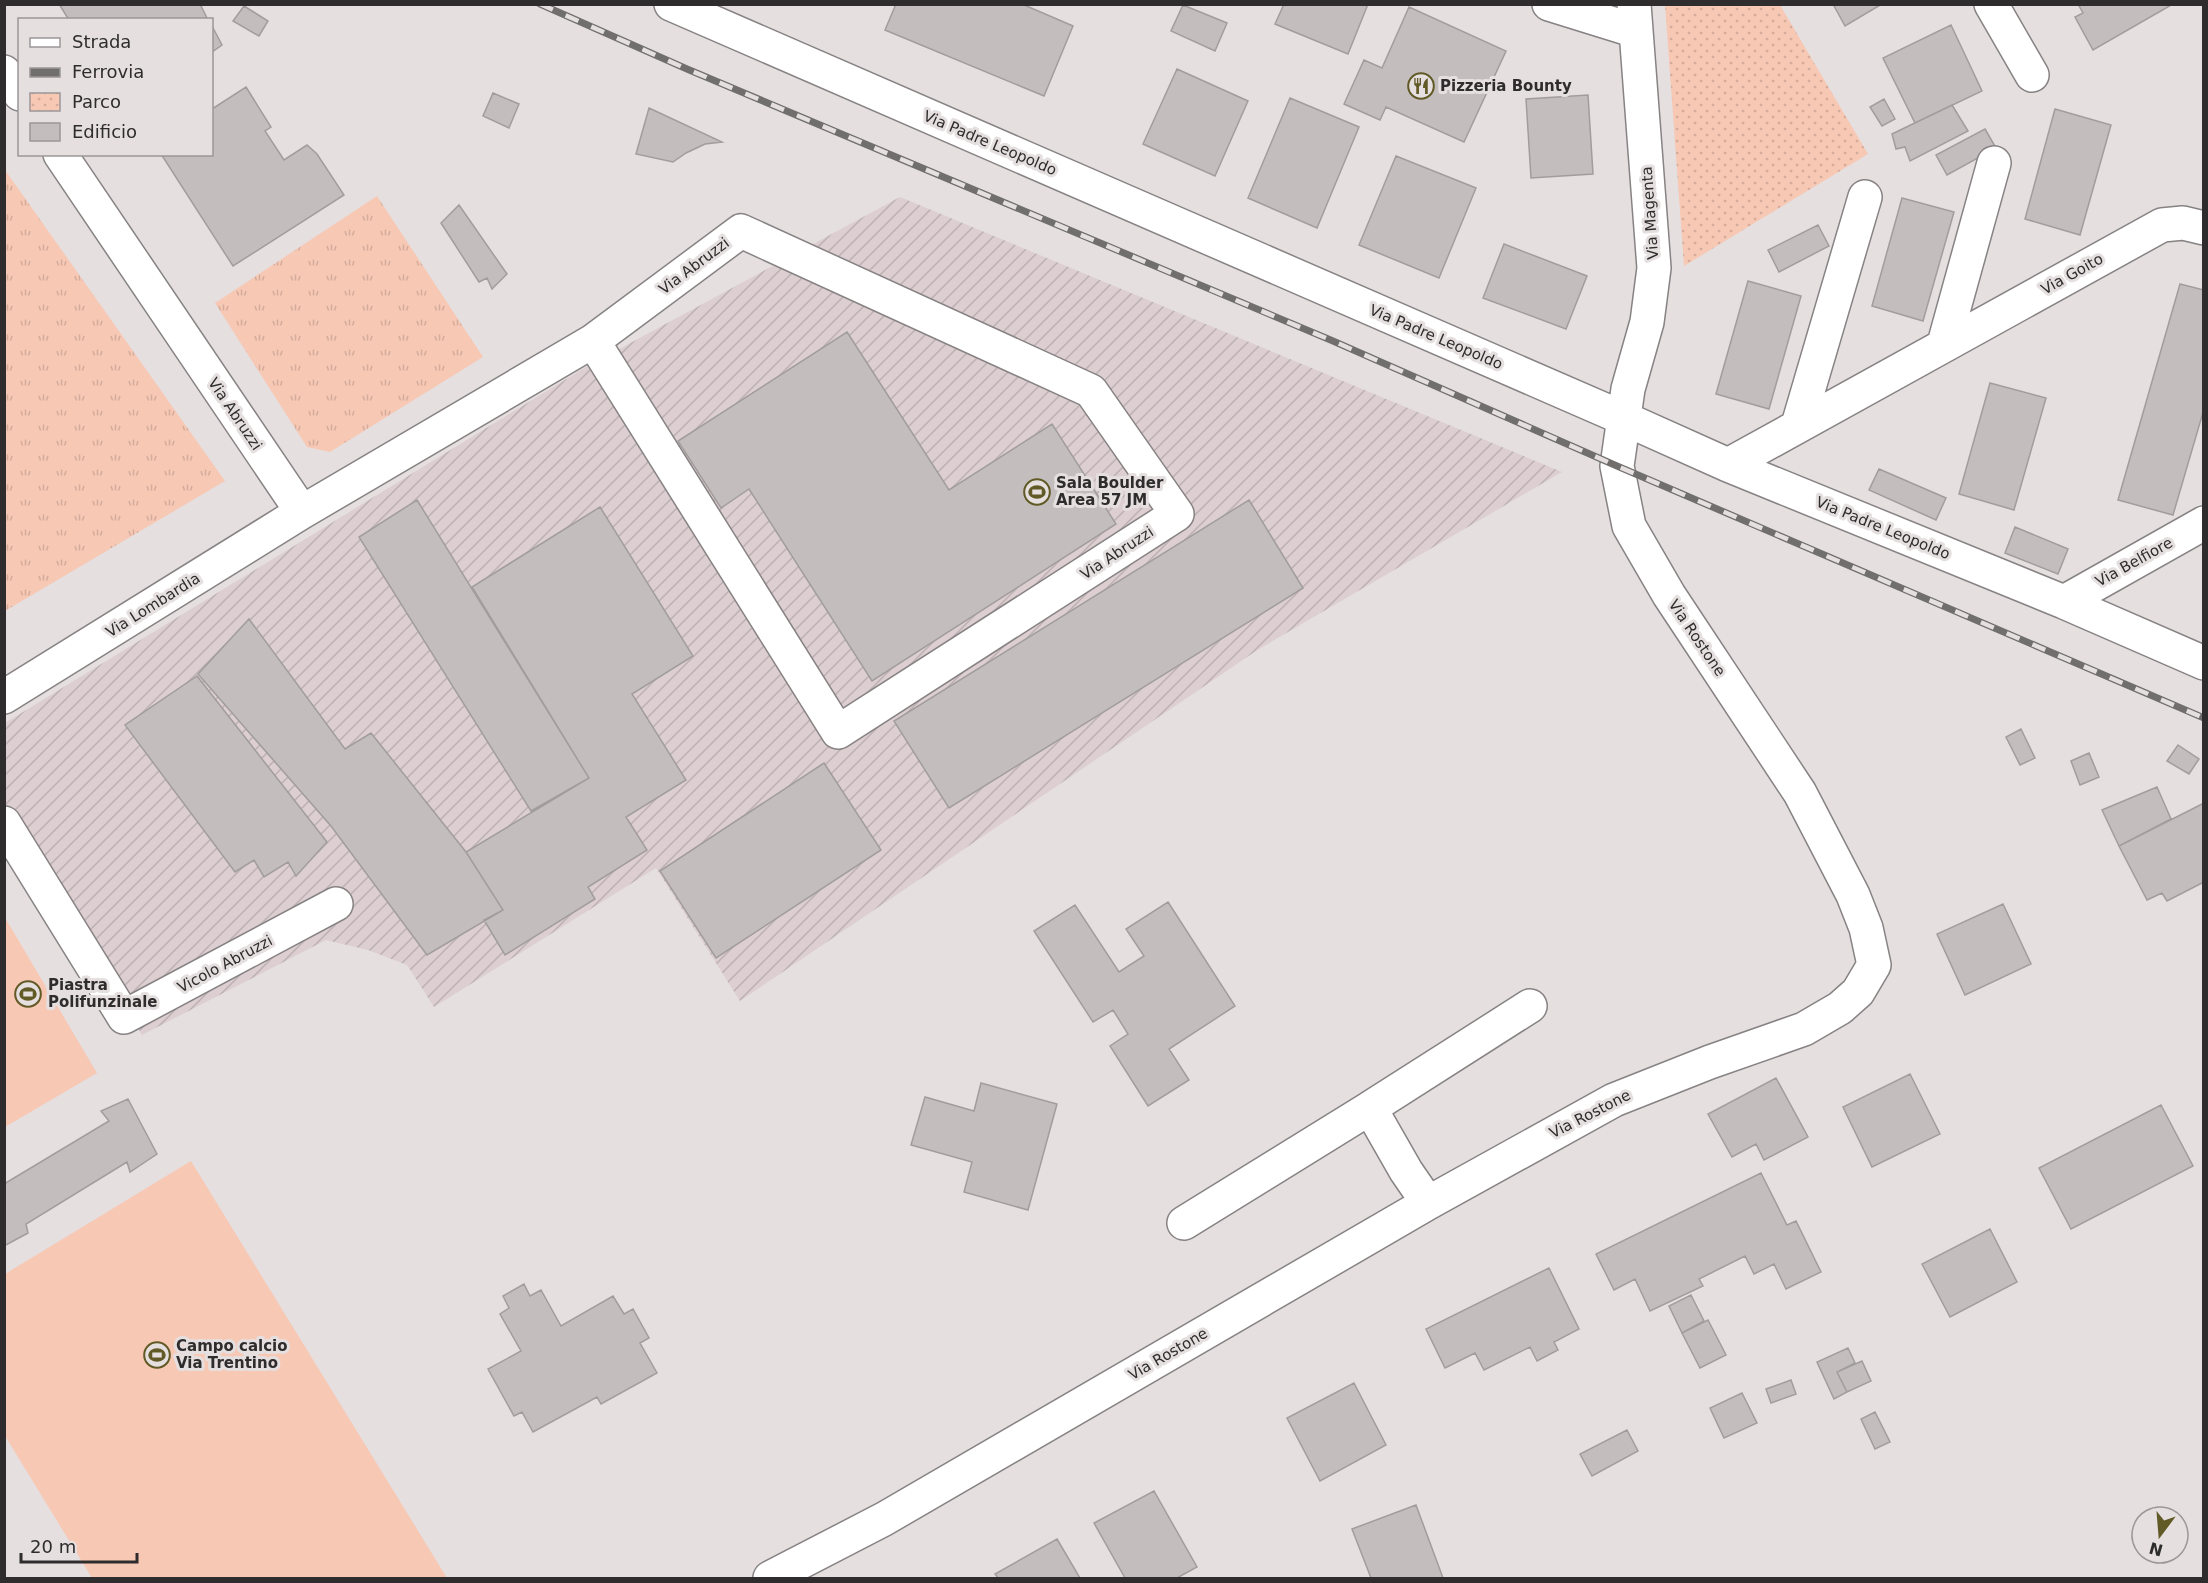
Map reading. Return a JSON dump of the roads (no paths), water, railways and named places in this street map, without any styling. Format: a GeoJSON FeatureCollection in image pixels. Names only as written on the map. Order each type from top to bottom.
{"type":"FeatureCollection","features":[{"type":"Feature","properties":{"kind":"street","name":"Via Padre Leopoldo"},"geometry":{"type":"LineString","coordinates":[[670,4],[1728,465],[2064,602],[2204,663]]}},
{"type":"Feature","properties":{"kind":"street"},"geometry":{"type":"LineString","coordinates":[[1549,4],[1635,18]]}},
{"type":"Feature","properties":{"kind":"street"},"geometry":{"type":"LineString","coordinates":[[1991,4],[2032,75]]}},
{"type":"Feature","properties":{"kind":"street","name":"Via Magenta"},"geometry":{"type":"LineString","coordinates":[[1623,418],[1628,389],[1647,322],[1654,268],[1635,18]]}},
{"type":"Feature","properties":{"kind":"street"},"geometry":{"type":"LineString","coordinates":[[4,72],[18,91]]}},
{"type":"Feature","properties":{"kind":"street"},"geometry":{"type":"LineString","coordinates":[[4,112],[18,103]]}},
{"type":"Feature","properties":{"kind":"street","name":"Via Abruzzi"},"geometry":{"type":"LineString","coordinates":[[61,156],[302,512],[593,341],[741,231],[1091,391],[1178,514],[838,732],[593,341]]}},
{"type":"Feature","properties":{"kind":"street"},"geometry":{"type":"LineString","coordinates":[[1944,344],[1994,163]]}},
{"type":"Feature","properties":{"kind":"street"},"geometry":{"type":"LineString","coordinates":[[1798,425],[1865,197]]}},
{"type":"Feature","properties":{"kind":"street","name":"Via Goito"},"geometry":{"type":"LineString","coordinates":[[1728,465],[2162,225],[2183,223],[2204,228]]}},
{"type":"Feature","properties":{"kind":"street","name":"Via Rostone"},"geometry":{"type":"LineString","coordinates":[[770,1578],[884,1519],[1428,1203],[1614,1100],[1710,1062],[1804,1029],[1840,1008],[1858,992],[1874,964],[1866,928],[1853,895],[1800,793],[1669,595],[1629,526],[1617,466],[1623,418]]}},
{"type":"Feature","properties":{"kind":"street","name":"Via Lombardia"},"geometry":{"type":"LineString","coordinates":[[4,697],[302,512]]}},
{"type":"Feature","properties":{"kind":"street","name":"Via Belfiore"},"geometry":{"type":"LineString","coordinates":[[2064,602],[2204,523]]}},
{"type":"Feature","properties":{"kind":"street","name":"Vicolo Abruzzi"},"geometry":{"type":"LineString","coordinates":[[4,823],[124,1017],[336,904]]}},
{"type":"Feature","properties":{"kind":"street"},"geometry":{"type":"LineString","coordinates":[[1184,1223],[1530,1006]]}},
{"type":"Feature","properties":{"kind":"street"},"geometry":{"type":"LineString","coordinates":[[1370,1108],[1406,1171],[1428,1203]]}},
{"type":"Feature","properties":{"kind":"railway"},"geometry":{"type":"LineString","coordinates":[[540,4],[687,69],[1333,341],[1617,466],[2204,718]]}},
{"type":"Feature","properties":{"kind":"place","name":"Pizzeria Bounty"},"geometry":{"type":"Point","coordinates":[1421,86]}},
{"type":"Feature","properties":{"kind":"place","name":"Sala Boulder Area 57 JM"},"geometry":{"type":"Point","coordinates":[1037,492]}},
{"type":"Feature","properties":{"kind":"place","name":"Piastra Polifunzinale"},"geometry":{"type":"Point","coordinates":[28,994]}},
{"type":"Feature","properties":{"kind":"place","name":"Campo calcio Via Trentino"},"geometry":{"type":"Point","coordinates":[157,1355]}}]}
